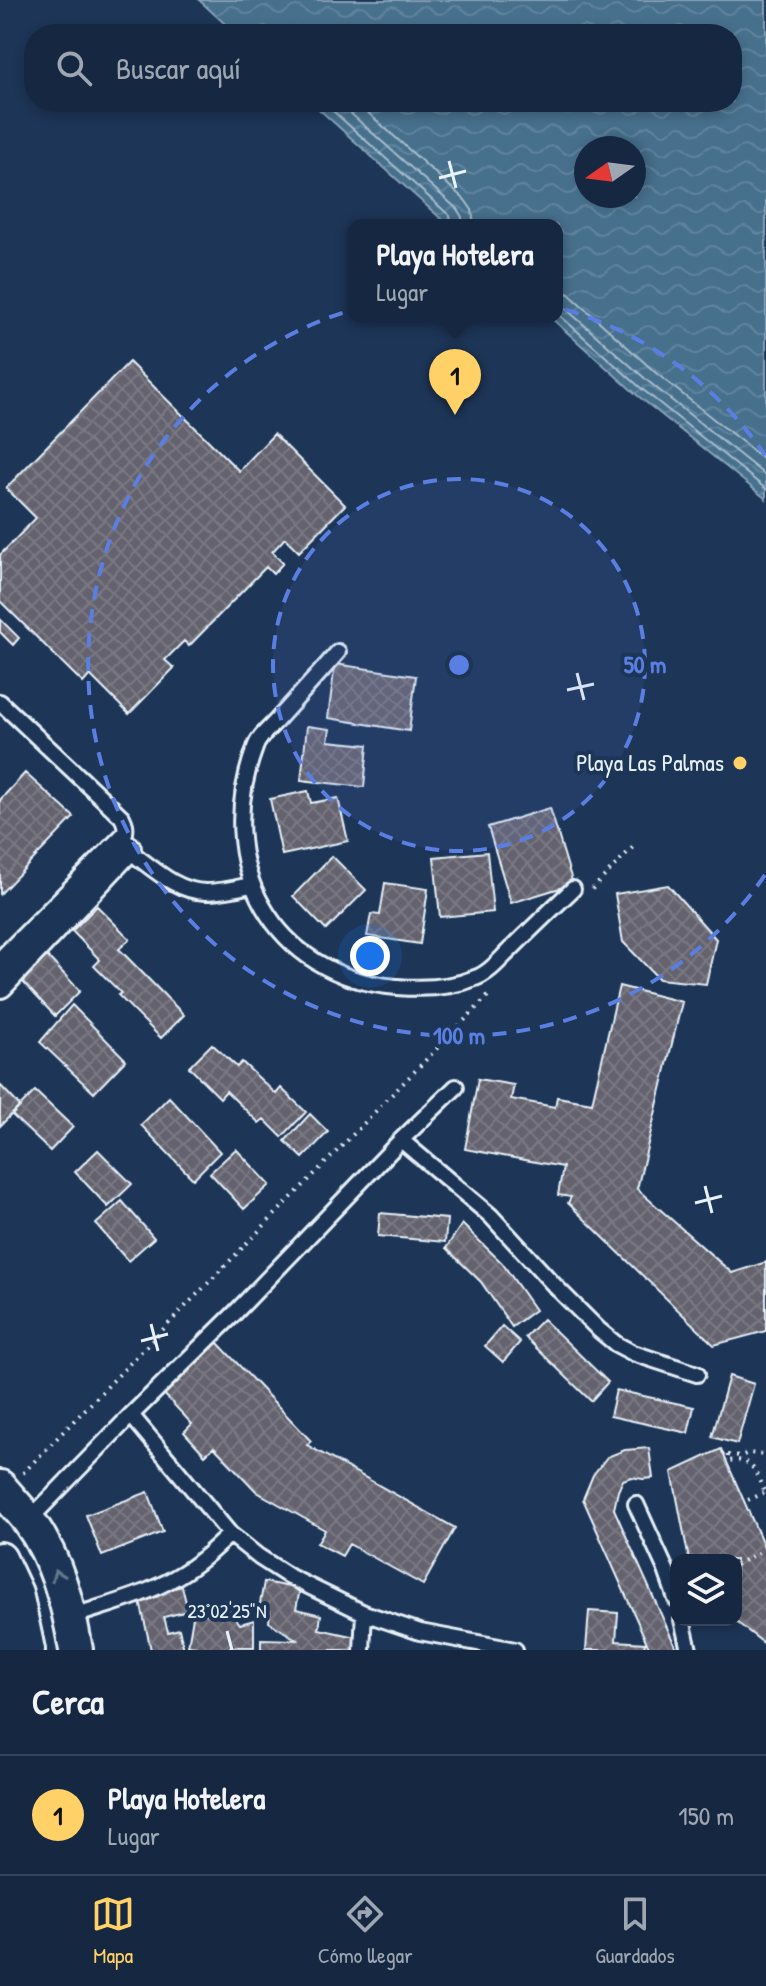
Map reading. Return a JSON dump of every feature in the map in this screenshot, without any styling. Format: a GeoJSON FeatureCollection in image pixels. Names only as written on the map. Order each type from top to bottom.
{"type":"FeatureCollection","features":[{"type":"Feature","properties":{"kind":"street"},"geometry":{"type":"LineString","coordinates":[[0,984],[122,845]]}},
{"type":"Feature","properties":{"kind":"street"},"geometry":{"type":"LineString","coordinates":[[2,1490],[28,1520],[48,1552],[71,1617],[76,1650]]}},
{"type":"Feature","properties":{"kind":"street"},"geometry":{"type":"LineString","coordinates":[[0,1559],[16,1593],[28,1650]]}},
{"type":"Feature","properties":{"kind":"street"},"geometry":{"type":"LineString","coordinates":[[1,1650],[16,1593]]}},
{"type":"Feature","properties":{"kind":"lane"},"geometry":{"type":"LineString","coordinates":[[338,652],[256,744],[246,775],[240,815],[245,863],[251,885],[282,932],[302,952],[328,970],[351,979],[414,989],[446,986],[485,973],[573,889]]}},
{"type":"Feature","properties":{"kind":"lane"},"geometry":{"type":"LineString","coordinates":[[0,702],[125,822],[122,845],[0,959]]}},
{"type":"Feature","properties":{"kind":"lane"},"geometry":{"type":"LineString","coordinates":[[122,845],[177,886],[190,891],[219,891],[251,885]]}},
{"type":"Feature","properties":{"kind":"lane"},"geometry":{"type":"LineString","coordinates":[[28,1520],[456,1087]]}},
{"type":"Feature","properties":{"kind":"lane"},"geometry":{"type":"LineString","coordinates":[[401,1140],[491,1216],[555,1286],[616,1344],[633,1353],[697,1374]]}},
{"type":"Feature","properties":{"kind":"lane"},"geometry":{"type":"LineString","coordinates":[[131,1415],[230,1534],[290,1577],[364,1613],[420,1632],[515,1650]]}},
{"type":"Feature","properties":{"kind":"lane"},"geometry":{"type":"LineString","coordinates":[[636,1504],[670,1582]]}},
{"type":"Feature","properties":{"kind":"lane"},"geometry":{"type":"LineString","coordinates":[[71,1617],[153,1589],[176,1577],[201,1561],[230,1534]]}},
{"type":"Feature","properties":{"kind":"lane"},"geometry":{"type":"LineString","coordinates":[[362,1650],[364,1613]]}},
{"type":"Feature","properties":{"kind":"lane"},"geometry":{"type":"LineString","coordinates":[[683,1626],[689,1650]]}},
{"type":"Feature","properties":{"kind":"path"},"geometry":{"type":"LineString","coordinates":[[592,890],[636,844]]}},
{"type":"Feature","properties":{"kind":"path"},"geometry":{"type":"LineString","coordinates":[[2,1490],[492,992]]}},
{"type":"Feature","properties":{"kind":"path"},"geometry":{"type":"LineString","coordinates":[[748,1500],[766,1493],[755,1469],[738,1459],[728,1461],[728,1455],[766,1455]]}},
{"type":"Feature","properties":{"kind":"path"},"geometry":{"type":"LineString","coordinates":[[742,1562],[766,1548]]}},
{"type":"Feature","properties":{"kind":"water"},"geometry":{"type":"Polygon","coordinates":[[[199,0],[766,0],[766,499],[637,395],[557,323],[563,323],[563,219],[441,219],[322,112],[742,112],[742,24],[225,24],[199,0]]]}},
{"type":"Feature","properties":{"kind":"building"},"geometry":{"type":"Polygon","coordinates":[[[129,362],[239,471],[274,434],[345,505],[299,552],[285,538],[272,552],[283,563],[273,574],[266,567],[189,646],[184,641],[165,660],[174,668],[129,714],[90,675],[83,683],[0,601],[0,555],[36,518],[6,488],[129,362]]]}},
{"type":"Feature","properties":{"kind":"building"},"geometry":{"type":"Polygon","coordinates":[[[0,619],[19,638],[13,645],[0,632],[0,619]]]}},
{"type":"Feature","properties":{"kind":"building"},"geometry":{"type":"Polygon","coordinates":[[[335,664],[416,676],[409,731],[328,718],[335,664]]]}},
{"type":"Feature","properties":{"kind":"building"},"geometry":{"type":"Polygon","coordinates":[[[307,726],[330,729],[328,741],[368,745],[364,787],[301,780],[307,726]]]}},
{"type":"Feature","properties":{"kind":"building"},"geometry":{"type":"Polygon","coordinates":[[[25,773],[74,817],[0,894],[0,800],[25,773]]]}},
{"type":"Feature","properties":{"kind":"building"},"geometry":{"type":"Polygon","coordinates":[[[308,791],[311,803],[338,798],[348,841],[282,855],[270,799],[308,791]]]}},
{"type":"Feature","properties":{"kind":"building"},"geometry":{"type":"Polygon","coordinates":[[[550,808],[573,884],[511,903],[488,827],[550,808]]]}},
{"type":"Feature","properties":{"kind":"building"},"geometry":{"type":"Polygon","coordinates":[[[487,852],[493,912],[440,917],[434,857],[487,852]]]}},
{"type":"Feature","properties":{"kind":"building"},"geometry":{"type":"Polygon","coordinates":[[[332,856],[366,890],[326,930],[293,896],[332,856]]]}},
{"type":"Feature","properties":{"kind":"building"},"geometry":{"type":"Polygon","coordinates":[[[385,883],[428,889],[420,944],[367,936],[371,914],[380,915],[385,883]]]}},
{"type":"Feature","properties":{"kind":"building"},"geometry":{"type":"Polygon","coordinates":[[[668,885],[716,939],[706,984],[659,979],[623,942],[615,894],[668,885]]]}},
{"type":"Feature","properties":{"kind":"building"},"geometry":{"type":"Polygon","coordinates":[[[97,906],[130,939],[119,949],[184,1015],[161,1038],[118,995],[121,993],[94,966],[100,960],[72,931],[97,906]]]}},
{"type":"Feature","properties":{"kind":"building"},"geometry":{"type":"Polygon","coordinates":[[[47,956],[80,991],[55,1016],[21,980],[47,956]]]}},
{"type":"Feature","properties":{"kind":"building"},"geometry":{"type":"Polygon","coordinates":[[[619,986],[682,1002],[637,1189],[732,1273],[766,1262],[766,1331],[714,1345],[568,1203],[571,1197],[558,1195],[563,1167],[465,1149],[478,1079],[514,1085],[511,1099],[555,1107],[557,1097],[592,1103],[619,986]]]}},
{"type":"Feature","properties":{"kind":"building"},"geometry":{"type":"Polygon","coordinates":[[[72,1005],[126,1060],[94,1093],[40,1042],[72,1005]]]}},
{"type":"Feature","properties":{"kind":"building"},"geometry":{"type":"Polygon","coordinates":[[[212,1044],[237,1067],[242,1062],[276,1094],[281,1088],[306,1112],[282,1137],[264,1119],[259,1123],[226,1091],[220,1098],[189,1067],[212,1044]]]}},
{"type":"Feature","properties":{"kind":"building"},"geometry":{"type":"Polygon","coordinates":[[[0,1085],[20,1106],[0,1126],[0,1085]]]}},
{"type":"Feature","properties":{"kind":"building"},"geometry":{"type":"Polygon","coordinates":[[[35,1091],[73,1127],[50,1151],[12,1115],[35,1091]]]}},
{"type":"Feature","properties":{"kind":"building"},"geometry":{"type":"Polygon","coordinates":[[[169,1097],[220,1152],[193,1179],[141,1125],[169,1097]]]}},
{"type":"Feature","properties":{"kind":"building"},"geometry":{"type":"Polygon","coordinates":[[[310,1114],[328,1132],[303,1158],[285,1141],[310,1114]]]}},
{"type":"Feature","properties":{"kind":"building"},"geometry":{"type":"Polygon","coordinates":[[[236,1149],[270,1185],[244,1209],[210,1173],[236,1149]]]}},
{"type":"Feature","properties":{"kind":"building"},"geometry":{"type":"Polygon","coordinates":[[[98,1150],[132,1184],[108,1207],[75,1172],[98,1150]]]}},
{"type":"Feature","properties":{"kind":"building"},"geometry":{"type":"Polygon","coordinates":[[[122,1201],[154,1238],[128,1261],[96,1224],[122,1201]]]}},
{"type":"Feature","properties":{"kind":"building"},"geometry":{"type":"Polygon","coordinates":[[[380,1213],[447,1219],[445,1242],[378,1236],[380,1213]]]}},
{"type":"Feature","properties":{"kind":"building"},"geometry":{"type":"Polygon","coordinates":[[[462,1224],[502,1263],[535,1310],[512,1327],[481,1282],[446,1248],[462,1224]]]}},
{"type":"Feature","properties":{"kind":"building"},"geometry":{"type":"Polygon","coordinates":[[[543,1319],[608,1382],[591,1401],[525,1337],[543,1319]]]}},
{"type":"Feature","properties":{"kind":"building"},"geometry":{"type":"Polygon","coordinates":[[[502,1326],[520,1342],[503,1362],[485,1346],[502,1326]]]}},
{"type":"Feature","properties":{"kind":"building"},"geometry":{"type":"Polygon","coordinates":[[[216,1341],[311,1441],[307,1445],[455,1528],[423,1585],[349,1544],[342,1556],[317,1543],[325,1530],[257,1492],[214,1447],[205,1455],[184,1432],[192,1424],[162,1392],[216,1341]]]}},
{"type":"Feature","properties":{"kind":"building"},"geometry":{"type":"Polygon","coordinates":[[[729,1376],[754,1384],[737,1444],[712,1437],[729,1376]]]}},
{"type":"Feature","properties":{"kind":"building"},"geometry":{"type":"Polygon","coordinates":[[[616,1390],[694,1407],[688,1433],[610,1416],[616,1390]]]}},
{"type":"Feature","properties":{"kind":"building"},"geometry":{"type":"Polygon","coordinates":[[[649,1448],[653,1478],[631,1477],[623,1480],[614,1509],[677,1650],[650,1650],[583,1499],[593,1475],[607,1457],[625,1450],[649,1448]]]}},
{"type":"Feature","properties":{"kind":"building"},"geometry":{"type":"Polygon","coordinates":[[[721,1449],[766,1551],[766,1645],[742,1626],[742,1554],[688,1554],[672,1472],[721,1449]]]}},
{"type":"Feature","properties":{"kind":"building"},"geometry":{"type":"Polygon","coordinates":[[[148,1492],[163,1532],[102,1556],[86,1515],[148,1492]]]}},
{"type":"Feature","properties":{"kind":"building"},"geometry":{"type":"Polygon","coordinates":[[[264,1582],[300,1589],[296,1609],[321,1615],[319,1629],[356,1637],[354,1650],[261,1650],[261,1639],[297,1640],[269,1622],[270,1611],[259,1609],[264,1582]]]}},
{"type":"Feature","properties":{"kind":"building"},"geometry":{"type":"Polygon","coordinates":[[[182,1586],[188,1611],[164,1617],[168,1632],[179,1629],[184,1650],[151,1650],[139,1597],[182,1586]]]}},
{"type":"Feature","properties":{"kind":"building"},"geometry":{"type":"Polygon","coordinates":[[[228,1608],[240,1624],[254,1620],[254,1647],[197,1650],[188,1646],[194,1611],[210,1615],[228,1608]]]}},
{"type":"Feature","properties":{"kind":"building"},"geometry":{"type":"Polygon","coordinates":[[[589,1611],[618,1613],[616,1641],[645,1643],[644,1650],[586,1650],[589,1611]]]}},
{"type":"Feature","properties":{"kind":"place","name":"Playa Hotelera"},"geometry":{"type":"Point","coordinates":[455,415]}},
{"type":"Feature","properties":{"kind":"place","name":"Playa Las Palmas"},"geometry":{"type":"Point","coordinates":[740,763]}}]}
